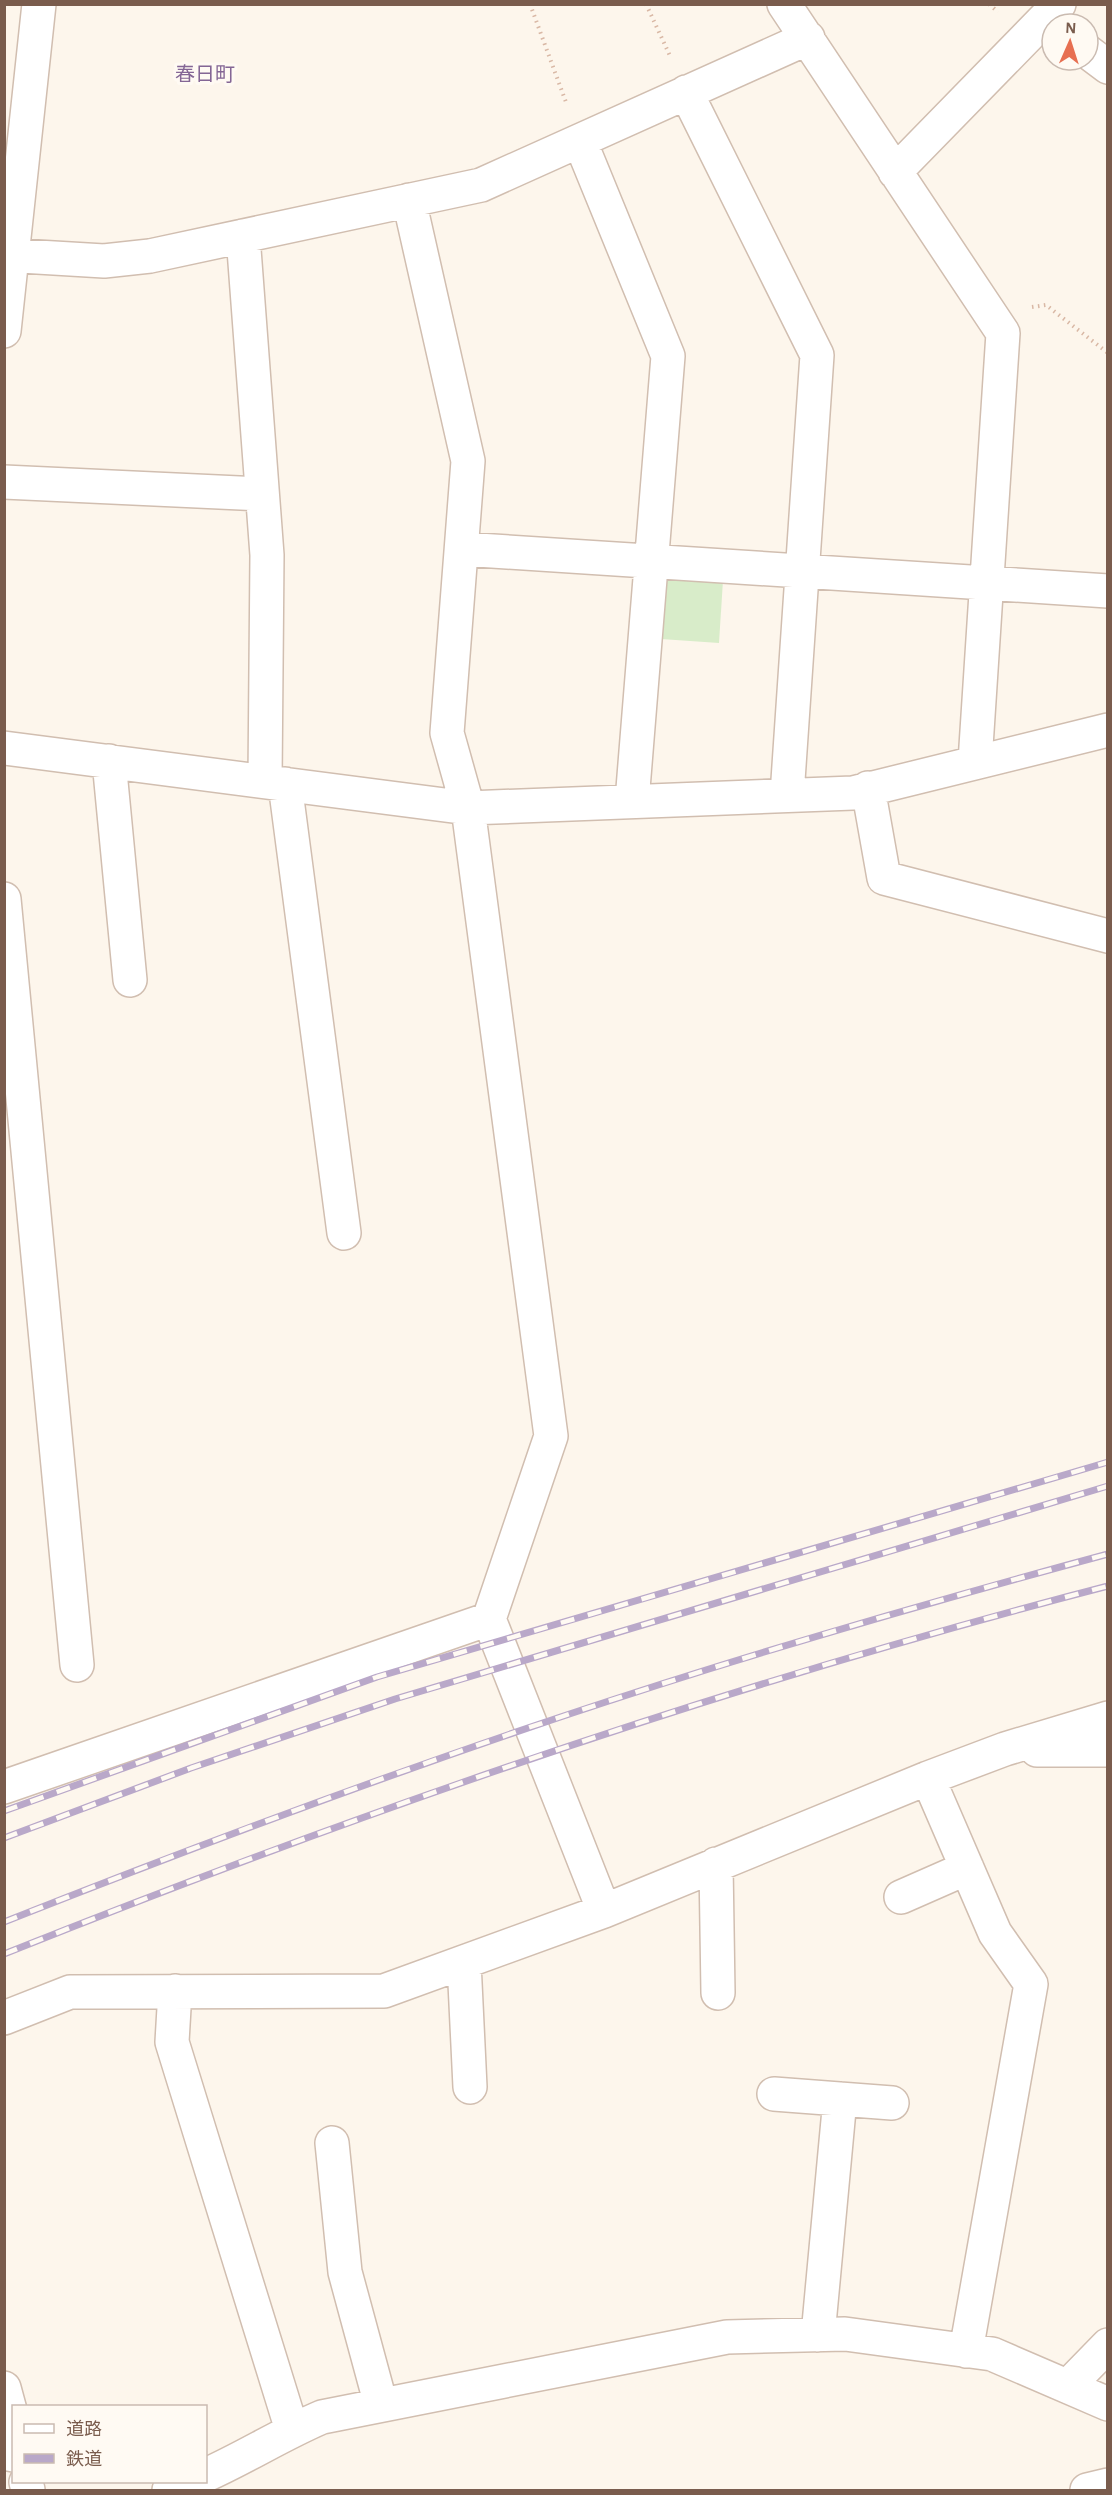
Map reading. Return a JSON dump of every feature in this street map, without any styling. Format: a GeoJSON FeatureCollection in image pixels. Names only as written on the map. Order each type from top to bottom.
{"type":"FeatureCollection","features":[{"type":"Feature","properties":{"kind":"street"},"geometry":{"type":"LineString","coordinates":[[4,330],[8,255],[39,4]]}},
{"type":"Feature","properties":{"kind":"street"},"geometry":{"type":"LineString","coordinates":[[784,4],[1003,333],[975,762]]}},
{"type":"Feature","properties":{"kind":"street"},"geometry":{"type":"LineString","coordinates":[[895,172],[1040,28]]}},
{"type":"Feature","properties":{"kind":"street"},"geometry":{"type":"LineString","coordinates":[[8,255],[104,261],[150,256],[481,186],[808,38]]}},
{"type":"Feature","properties":{"kind":"street"},"geometry":{"type":"LineString","coordinates":[[686,92],[817,355],[787,795]]}},
{"type":"Feature","properties":{"kind":"street"},"geometry":{"type":"LineString","coordinates":[[580,141],[668,356],[632,801]]}},
{"type":"Feature","properties":{"kind":"street"},"geometry":{"type":"LineString","coordinates":[[409,200],[468,461],[447,733],[468,808],[551,1436],[489,1619],[604,1911]]}},
{"type":"Feature","properties":{"kind":"street"},"geometry":{"type":"LineString","coordinates":[[243,236],[267,555],[275,783],[344,1233]]}},
{"type":"Feature","properties":{"kind":"street"},"geometry":{"type":"LineString","coordinates":[[4,482],[262,494]]}},
{"type":"Feature","properties":{"kind":"street"},"geometry":{"type":"LineString","coordinates":[[462,549],[1107,591]]}},
{"type":"Feature","properties":{"kind":"street"},"geometry":{"type":"LineString","coordinates":[[4,748],[468,808],[854,793],[1107,730]]}},
{"type":"Feature","properties":{"kind":"street"},"geometry":{"type":"LineString","coordinates":[[110,761],[130,980]]}},
{"type":"Feature","properties":{"kind":"street"},"geometry":{"type":"LineString","coordinates":[[868,789],[884,878],[1107,936]]}},
{"type":"Feature","properties":{"kind":"street"},"geometry":{"type":"LineString","coordinates":[[4,898],[77,1665]]}},
{"type":"Feature","properties":{"kind":"street"},"geometry":{"type":"LineString","coordinates":[[4,1787],[489,1619]]}},
{"type":"Feature","properties":{"kind":"street"},"geometry":{"type":"LineString","coordinates":[[4,2018],[70,1992],[384,1991],[604,1911],[928,1778],[1005,1749],[1107,1718]]}},
{"type":"Feature","properties":{"kind":"street"},"geometry":{"type":"LineString","coordinates":[[1005,1749],[1107,1750]]}},
{"type":"Feature","properties":{"kind":"street"},"geometry":{"type":"LineString","coordinates":[[928,1778],[995,1933],[1031,1984],[966,2350]]}},
{"type":"Feature","properties":{"kind":"street"},"geometry":{"type":"LineString","coordinates":[[717,1864],[718,1993]]}},
{"type":"Feature","properties":{"kind":"street"},"geometry":{"type":"LineString","coordinates":[[901,1897],[967,1869]]}},
{"type":"Feature","properties":{"kind":"street"},"geometry":{"type":"LineString","coordinates":[[464,1962],[470,2087]]}},
{"type":"Feature","properties":{"kind":"street"},"geometry":{"type":"LineString","coordinates":[[175,1991],[172,2042],[292,2430]]}},
{"type":"Feature","properties":{"kind":"street"},"geometry":{"type":"LineString","coordinates":[[774,2094],[892,2103]]}},
{"type":"Feature","properties":{"kind":"street"},"geometry":{"type":"LineString","coordinates":[[818,2335],[840,2099]]}},
{"type":"Feature","properties":{"kind":"street"},"geometry":{"type":"LineString","coordinates":[[332,2143],[345,2272],[381,2405]]}},
{"type":"Feature","properties":{"kind":"street"},"geometry":{"type":"LineString","coordinates":[[207,2475],[322,2417],[727,2337],[845,2334],[992,2354],[1107,2404]]}},
{"type":"Feature","properties":{"kind":"street"},"geometry":{"type":"LineString","coordinates":[[1068,2386],[1107,2345]]}},
{"type":"Feature","properties":{"kind":"street"},"geometry":{"type":"LineString","coordinates":[[4,2388],[12,2418]]}},
{"type":"Feature","properties":{"kind":"street"},"geometry":{"type":"LineString","coordinates":[[169,2490],[185,2483]]}},
{"type":"Feature","properties":{"kind":"street"},"geometry":{"type":"LineString","coordinates":[[1087,2490],[1107,2485]]}},
{"type":"Feature","properties":{"kind":"path"},"geometry":{"type":"LineString","coordinates":[[530,4],[580,141]]}},
{"type":"Feature","properties":{"kind":"path"},"geometry":{"type":"LineString","coordinates":[[646,4],[686,92]]}},
{"type":"Feature","properties":{"kind":"path"},"geometry":{"type":"LineString","coordinates":[[990,313],[1046,305],[1107,353]]}},
{"type":"Feature","properties":{"kind":"green space"},"geometry":{"type":"Polygon","coordinates":[[[665,577],[723,580],[719,643],[661,639],[665,577]]]}},
{"type":"Feature","properties":{"kind":"railway"},"geometry":{"type":"LineString","coordinates":[[4,1811],[377,1677],[1108,1462]]}},
{"type":"Feature","properties":{"kind":"railway"},"geometry":{"type":"LineString","coordinates":[[4,1838],[191,1768],[395,1699],[1108,1486]]}},
{"type":"Feature","properties":{"kind":"railway"},"geometry":{"type":"LineString","coordinates":[[4,1922],[266,1821],[443,1757],[620,1697],[958,1595],[1108,1554]]}},
{"type":"Feature","properties":{"kind":"railway"},"geometry":{"type":"LineString","coordinates":[[4,1954],[276,1849],[550,1752],[828,1664],[1108,1586]]}},
{"type":"Feature","properties":{"kind":"district","name":"春日町"},"geometry":{"type":"Point","coordinates":[205,75]}}]}
